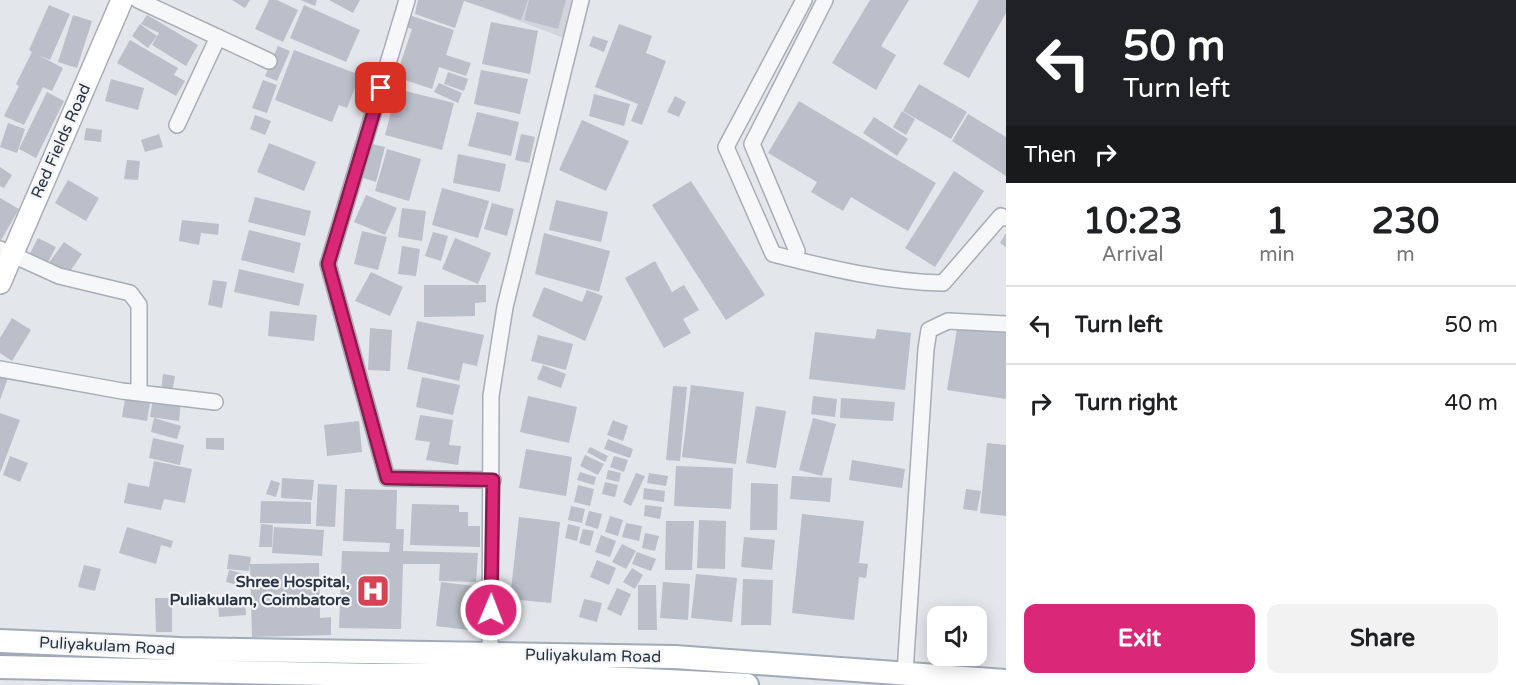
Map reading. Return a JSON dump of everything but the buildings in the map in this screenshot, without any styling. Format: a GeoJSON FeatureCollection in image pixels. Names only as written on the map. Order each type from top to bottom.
{"type":"FeatureCollection","features":[{"type":"Feature","properties":{"kind":"main road","name":"Puliyakulam Road"},"geometry":{"type":"LineString","coordinates":[[0,641],[180,668],[375,652],[490,665],[519,680],[747,685]]}},
{"type":"Feature","properties":{"kind":"main road","name":"Puliyakulam Road"},"geometry":{"type":"LineString","coordinates":[[0,667],[180,668],[374,680],[490,665],[675,657],[1006,681]]}},
{"type":"Feature","properties":{"kind":"street","name":"Red Fields Road"},"geometry":{"type":"LineString","coordinates":[[0,283],[6,251],[123,0]]}},
{"type":"Feature","properties":{"kind":"street"},"geometry":{"type":"LineString","coordinates":[[138,0],[269,61]]}},
{"type":"Feature","properties":{"kind":"street"},"geometry":{"type":"LineString","coordinates":[[407,0],[328,264],[387,478],[493,480]]}},
{"type":"Feature","properties":{"kind":"street"},"geometry":{"type":"LineString","coordinates":[[490,665],[493,480],[491,396],[505,307],[581,0]]}},
{"type":"Feature","properties":{"kind":"street"},"geometry":{"type":"LineString","coordinates":[[804,0],[726,147],[773,254],[833,269],[920,282],[943,283],[1001,216],[1006,218]]}},
{"type":"Feature","properties":{"kind":"street"},"geometry":{"type":"LineString","coordinates":[[797,251],[752,144],[825,0]]}},
{"type":"Feature","properties":{"kind":"street"},"geometry":{"type":"LineString","coordinates":[[177,125],[218,37]]}},
{"type":"Feature","properties":{"kind":"street"},"geometry":{"type":"LineString","coordinates":[[6,251],[59,276],[130,293],[139,305],[139,393]]}},
{"type":"Feature","properties":{"kind":"street"},"geometry":{"type":"LineString","coordinates":[[905,673],[929,330],[948,321],[1006,324]]}},
{"type":"Feature","properties":{"kind":"street"},"geometry":{"type":"LineString","coordinates":[[0,369],[139,393],[215,402]]}},
{"type":"Feature","properties":{"kind":"street"},"geometry":{"type":"LineString","coordinates":[[374,680],[375,652]]}},
{"type":"Feature","properties":{"kind":"street"},"geometry":{"type":"LineString","coordinates":[[675,657],[675,682]]}},
{"type":"Feature","properties":{"kind":"shaded area"},"geometry":{"type":"Polygon","coordinates":[[[463,0],[573,0],[564,38],[463,0]]]}},
{"type":"Feature","properties":{"kind":"place","name":"Shree Hospital, Puliakulam, Coimbatore"},"geometry":{"type":"Point","coordinates":[373,591]}},
{"type":"Feature","properties":{"kind":"route"},"geometry":{"type":"LineString","coordinates":[[381,88],[328,264],[387,478],[493,480],[491,610]]}}]}
